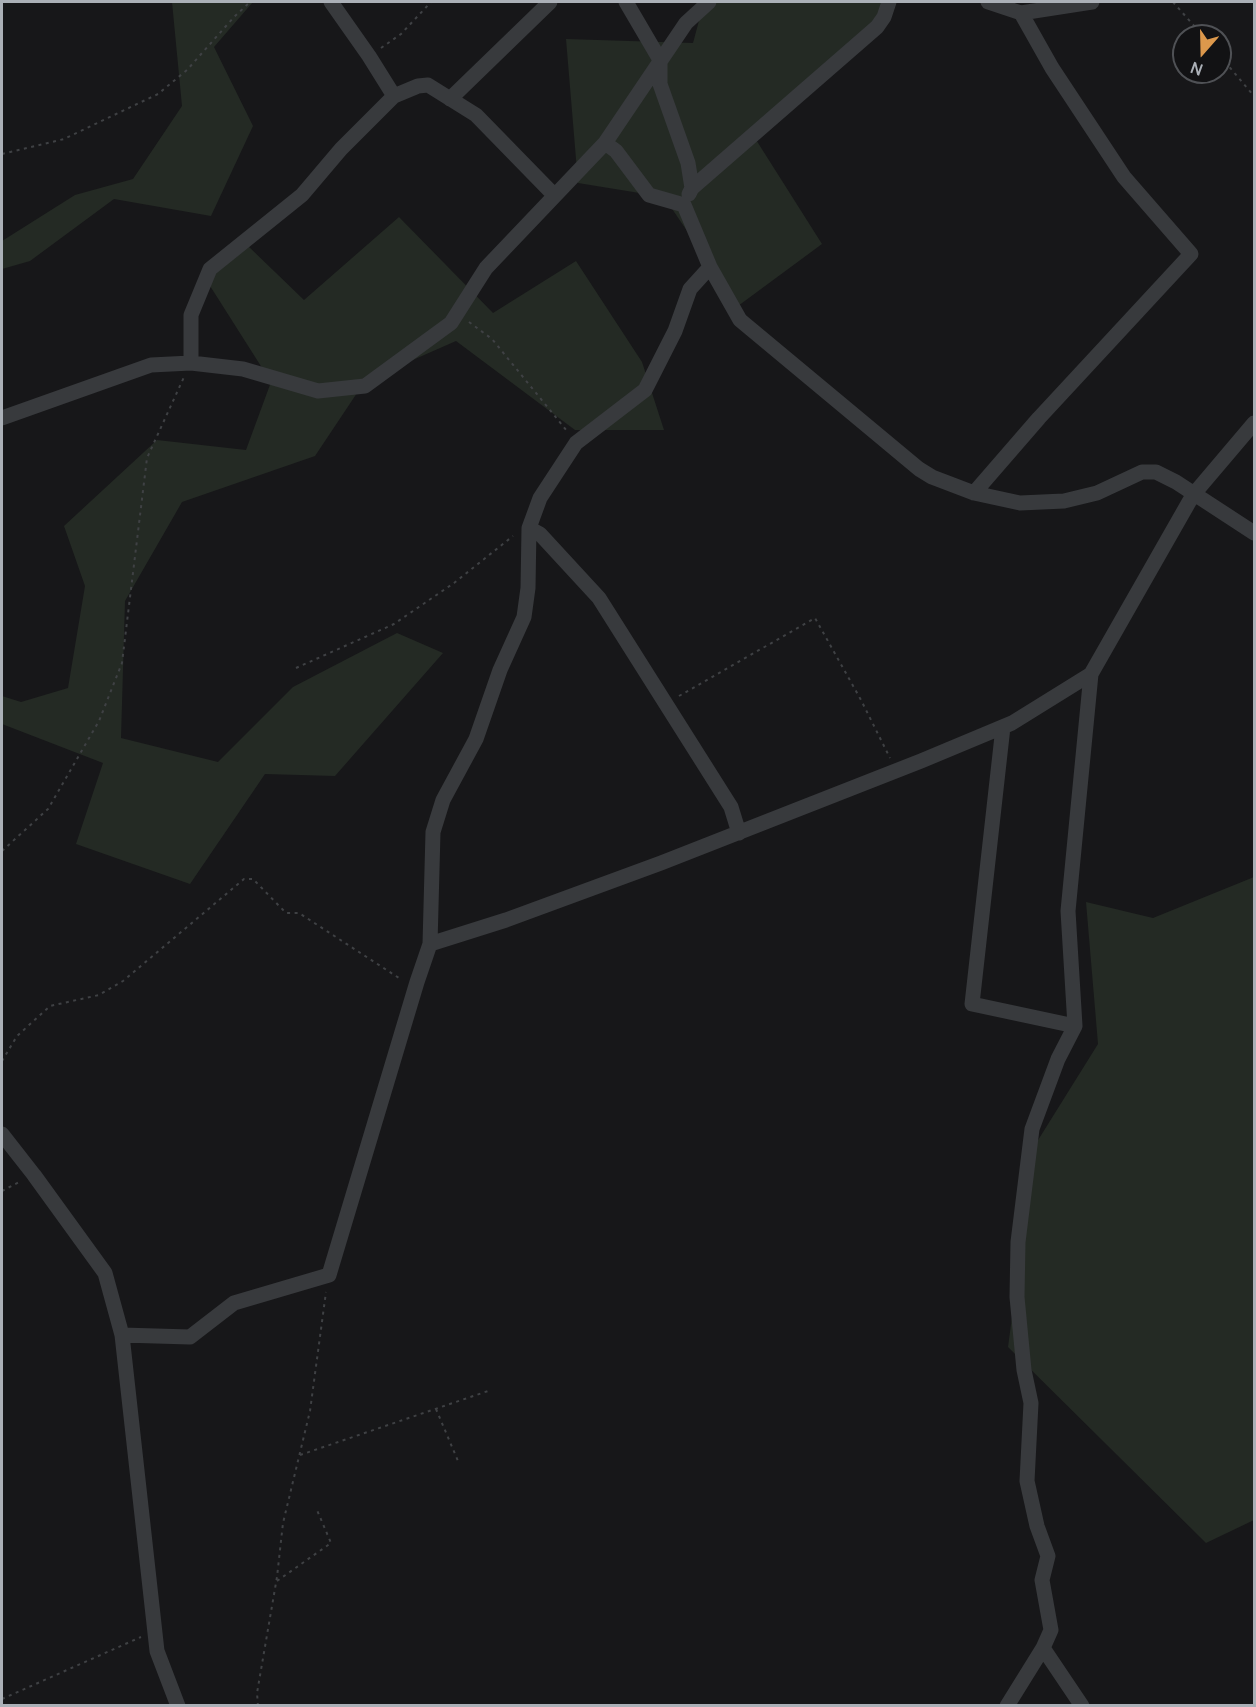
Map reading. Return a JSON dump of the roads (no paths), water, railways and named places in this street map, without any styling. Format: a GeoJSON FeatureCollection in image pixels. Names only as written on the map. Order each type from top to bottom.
{"type":"FeatureCollection","features":[{"type":"Feature","properties":{"kind":"street"},"geometry":{"type":"LineString","coordinates":[[331,2],[394,96]]}},
{"type":"Feature","properties":{"kind":"street"},"geometry":{"type":"LineString","coordinates":[[450,99],[550,2]]}},
{"type":"Feature","properties":{"kind":"street"},"geometry":{"type":"LineString","coordinates":[[626,2],[660,60],[660,84],[688,163],[692,188]]}},
{"type":"Feature","properties":{"kind":"street"},"geometry":{"type":"LineString","coordinates":[[2,418],[151,365],[191,363],[243,369],[318,391],[365,386],[451,323],[486,268],[606,143],[686,23],[709,2]]}},
{"type":"Feature","properties":{"kind":"street"},"geometry":{"type":"LineString","coordinates":[[889,2],[878,27],[692,188],[684,205],[710,267],[740,320],[919,469],[932,477],[974,493],[1020,503],[1064,501],[1097,493],[1142,471],[1156,472],[1176,482],[1254,533]]}},
{"type":"Feature","properties":{"kind":"street"},"geometry":{"type":"LineString","coordinates":[[988,2],[1021,13],[1092,2]]}},
{"type":"Feature","properties":{"kind":"street"},"geometry":{"type":"LineString","coordinates":[[974,493],[1039,418],[1191,255],[1124,177],[1052,68],[1021,13]]}},
{"type":"Feature","properties":{"kind":"street"},"geometry":{"type":"LineString","coordinates":[[191,363],[191,315],[210,269],[302,195],[341,149],[394,96],[418,86],[428,85],[476,115],[554,195]]}},
{"type":"Feature","properties":{"kind":"street"},"geometry":{"type":"LineString","coordinates":[[606,143],[616,152],[650,195],[684,205]]}},
{"type":"Feature","properties":{"kind":"street"},"geometry":{"type":"LineString","coordinates":[[122,1335],[190,1337],[234,1303],[329,1275],[430,944],[434,832],[443,800],[476,739],[500,670],[524,617],[528,588],[529,528],[540,498],[576,442],[645,390],[675,331],[690,290],[710,267]]}},
{"type":"Feature","properties":{"kind":"street"},"geometry":{"type":"LineString","coordinates":[[1007,1706],[1043,1648],[1051,1630],[1042,1580],[1048,1556],[1037,1526],[1027,1481],[1031,1403],[1024,1370],[1017,1297],[1018,1242],[1032,1129],[1058,1059],[1075,1026],[1068,911],[1091,674],[1193,495],[1254,423]]}},
{"type":"Feature","properties":{"kind":"street"},"geometry":{"type":"LineString","coordinates":[[529,528],[540,534],[599,598],[731,807],[739,833]]}},
{"type":"Feature","properties":{"kind":"street"},"geometry":{"type":"LineString","coordinates":[[430,944],[506,920],[897,771],[1003,727],[1091,674]]}},
{"type":"Feature","properties":{"kind":"street"},"geometry":{"type":"LineString","coordinates":[[1003,727],[972,1004],[1075,1026]]}},
{"type":"Feature","properties":{"kind":"street"},"geometry":{"type":"LineString","coordinates":[[2,1134],[105,1273],[122,1335],[157,1651],[178,1706]]}},
{"type":"Feature","properties":{"kind":"street"},"geometry":{"type":"LineString","coordinates":[[1043,1648],[1082,1706]]}}]}
